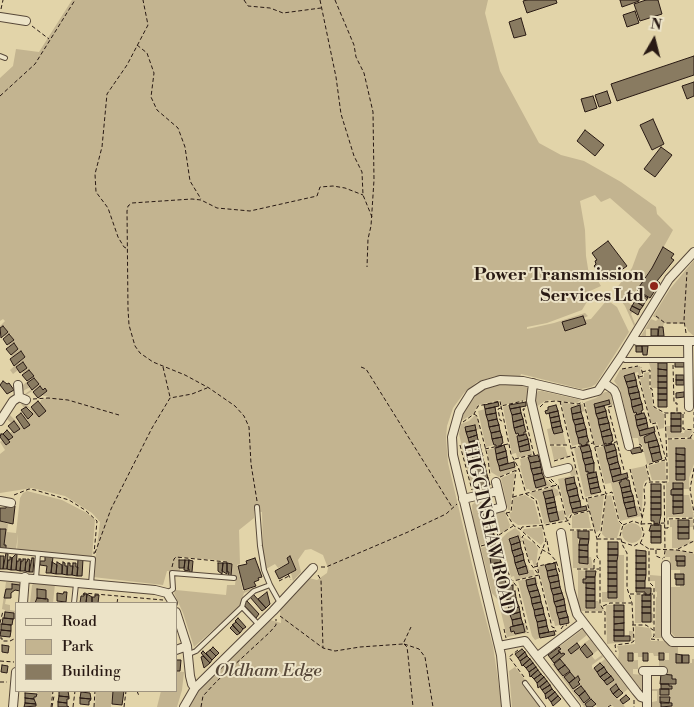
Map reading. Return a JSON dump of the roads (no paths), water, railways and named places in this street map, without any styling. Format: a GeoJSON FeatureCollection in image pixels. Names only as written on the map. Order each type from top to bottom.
{"type":"FeatureCollection","features":[{"type":"Feature","properties":{"kind":"street"},"geometry":{"type":"LineString","coordinates":[[0,16],[26,22]]}},
{"type":"Feature","properties":{"kind":"street"},"geometry":{"type":"LineString","coordinates":[[629,446],[616,394],[614,390],[604,383],[670,280],[694,252]]}},
{"type":"Feature","properties":{"kind":"street"},"geometry":{"type":"LineString","coordinates":[[633,338],[637,341],[691,341],[689,360],[690,411]]}},
{"type":"Feature","properties":{"kind":"street","name":"HIGGINSHAW ROAD"},"geometry":{"type":"LineString","coordinates":[[506,707],[503,667],[499,646],[453,455],[452,437],[456,419],[464,402],[476,388],[492,382],[510,380],[533,383],[584,399],[598,391],[604,383]]}},
{"type":"Feature","properties":{"kind":"street"},"geometry":{"type":"LineString","coordinates":[[533,383],[531,393],[532,410],[548,473],[568,468]]}},
{"type":"Feature","properties":{"kind":"street"},"geometry":{"type":"LineString","coordinates":[[0,421],[13,401],[25,398],[18,385]]}},
{"type":"Feature","properties":{"kind":"street"},"geometry":{"type":"LineString","coordinates":[[493,509],[502,507],[496,480]]}},
{"type":"Feature","properties":{"kind":"street"},"geometry":{"type":"LineString","coordinates":[[463,499],[498,491]]}},
{"type":"Feature","properties":{"kind":"street"},"geometry":{"type":"LineString","coordinates":[[0,501],[12,502]]}},
{"type":"Feature","properties":{"kind":"street"},"geometry":{"type":"LineString","coordinates":[[561,533],[577,614],[647,703]]}},
{"type":"Feature","properties":{"kind":"street"},"geometry":{"type":"LineString","coordinates":[[665,562],[666,635],[672,642],[694,642]]}},
{"type":"Feature","properties":{"kind":"street"},"geometry":{"type":"LineString","coordinates":[[184,707],[195,688],[281,603],[313,568]]}},
{"type":"Feature","properties":{"kind":"street"},"geometry":{"type":"LineString","coordinates":[[0,576],[76,581],[155,590],[169,599]]}},
{"type":"Feature","properties":{"kind":"street"},"geometry":{"type":"LineString","coordinates":[[23,602],[25,577]]}},
{"type":"Feature","properties":{"kind":"street"},"geometry":{"type":"LineString","coordinates":[[178,618],[188,650],[191,681],[195,688]]}},
{"type":"Feature","properties":{"kind":"street"},"geometry":{"type":"LineString","coordinates":[[538,656],[583,622]]}},
{"type":"Feature","properties":{"kind":"street"},"geometry":{"type":"LineString","coordinates":[[499,646],[526,641],[576,707]]}},
{"type":"Feature","properties":{"kind":"street"},"geometry":{"type":"LineString","coordinates":[[178,650],[188,650]]}},
{"type":"Feature","properties":{"kind":"street"},"geometry":{"type":"LineString","coordinates":[[647,703],[644,671],[663,671]]}},
{"type":"Feature","properties":{"kind":"street"},"geometry":{"type":"LineString","coordinates":[[13,707],[15,684]]}},
{"type":"Feature","properties":{"kind":"lane"},"geometry":{"type":"LineString","coordinates":[[0,56],[5,58]]}},
{"type":"Feature","properties":{"kind":"lane"},"geometry":{"type":"LineString","coordinates":[[621,357],[625,360],[689,360]]}},
{"type":"Feature","properties":{"kind":"lane"},"geometry":{"type":"LineString","coordinates":[[258,507],[260,546],[264,570],[270,585],[281,603]]}},
{"type":"Feature","properties":{"kind":"lane"},"geometry":{"type":"LineString","coordinates":[[0,550],[93,559],[91,584]]}},
{"type":"Feature","properties":{"kind":"lane"},"geometry":{"type":"LineString","coordinates":[[36,578],[38,554]]}},
{"type":"Feature","properties":{"kind":"lane"},"geometry":{"type":"LineString","coordinates":[[169,599],[172,589],[172,573],[234,578]]}},
{"type":"Feature","properties":{"kind":"lane"},"geometry":{"type":"LineString","coordinates":[[74,602],[76,581]]}},
{"type":"Feature","properties":{"kind":"lane"},"geometry":{"type":"LineString","coordinates":[[188,650],[196,652],[242,607],[244,600],[254,591],[270,585]]}},
{"type":"Feature","properties":{"kind":"lane"},"geometry":{"type":"LineString","coordinates":[[242,607],[259,625]]}},
{"type":"Feature","properties":{"kind":"lane"},"geometry":{"type":"LineString","coordinates":[[526,682],[543,707]]}},
{"type":"Feature","properties":{"kind":"place","name":"Power Transmission Services Ltd"},"geometry":{"type":"Point","coordinates":[654,286]}},
{"type":"Feature","properties":{"kind":"park label","name":"Oldham Edge"},"geometry":{"type":"Point","coordinates":[268,672]}}]}
